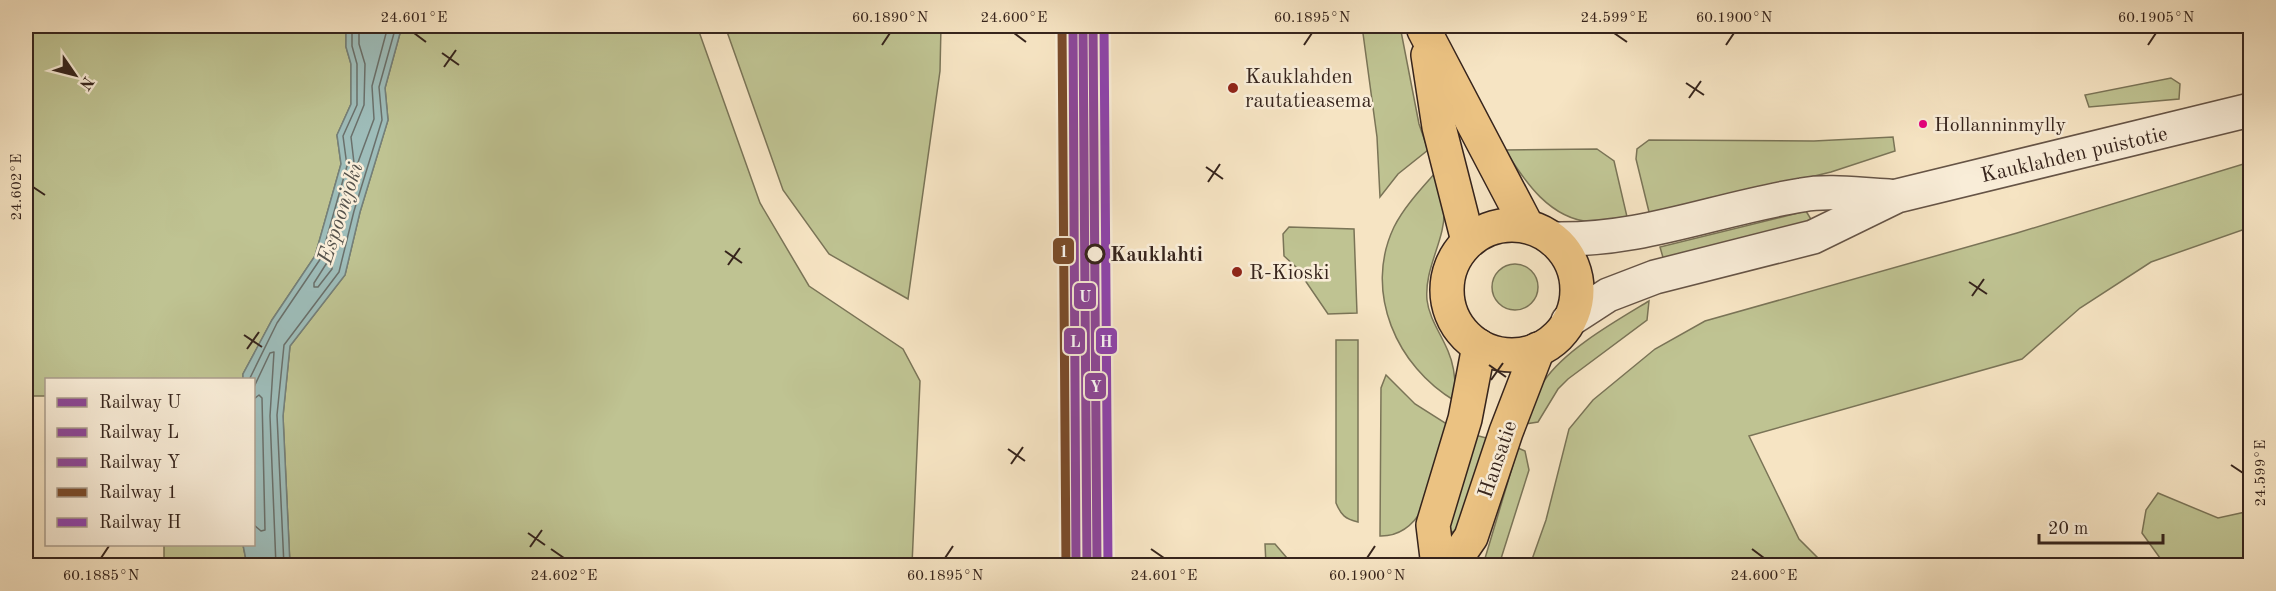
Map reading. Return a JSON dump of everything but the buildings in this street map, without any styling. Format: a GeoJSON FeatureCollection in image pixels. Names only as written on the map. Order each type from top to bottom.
{"type":"FeatureCollection","features":[{"type":"Feature","properties":{"kind":"main road"},"geometry":{"type":"LineString","coordinates":[[1423,28],[1540,233],[1571,262],[1575,275],[1574,306],[1568,321],[1557,335],[1538,349],[1505,354],[1479,346],[1459,327],[1450,310],[1447,296],[1449,273],[1456,255],[1468,241],[1478,234],[1504,225],[1540,233]]}},
{"type":"Feature","properties":{"kind":"main road"},"geometry":{"type":"LineString","coordinates":[[1423,28],[1439,127],[1468,241]]}},
{"type":"Feature","properties":{"kind":"main road","name":"Hansatie"},"geometry":{"type":"LineString","coordinates":[[1438,566],[1433,525],[1465,419],[1479,346]]}},
{"type":"Feature","properties":{"kind":"main road","name":"Hansatie"},"geometry":{"type":"LineString","coordinates":[[1451,566],[1471,537],[1506,432],[1538,349]]}},
{"type":"Feature","properties":{"kind":"street","name":"Kauklahden puistotie"},"geometry":{"type":"LineString","coordinates":[[1568,321],[1608,295],[1655,277],[1813,237],[1897,196],[2250,110]]}},
{"type":"Feature","properties":{"kind":"street","name":"Kauklahden puistotie"},"geometry":{"type":"LineString","coordinates":[[1540,233],[1592,240],[1643,233],[1804,194],[1897,196]]}},
{"type":"Feature","properties":{"kind":"green space"},"geometry":{"type":"Polygon","coordinates":[[[26,26],[346,26],[346,47],[351,64],[351,104],[337,135],[341,164],[315,256],[272,320],[243,378],[45,378],[45,396],[26,396],[26,26]]]}},
{"type":"Feature","properties":{"kind":"green space"},"geometry":{"type":"Polygon","coordinates":[[[402,26],[697,26],[760,203],[809,286],[903,349],[920,381],[912,565],[290,566],[283,416],[290,346],[345,275],[360,212],[388,120],[385,88],[402,26]]]}},
{"type":"Feature","properties":{"kind":"green space"},"geometry":{"type":"Polygon","coordinates":[[[725,26],[941,26],[940,71],[908,299],[829,254],[783,190],[725,26]]]}},
{"type":"Feature","properties":{"kind":"green space"},"geometry":{"type":"Polygon","coordinates":[[[1362,26],[1400,26],[1419,124],[1428,150],[1398,174],[1380,197],[1377,137],[1362,26]]]}},
{"type":"Feature","properties":{"kind":"green space"},"geometry":{"type":"Polygon","coordinates":[[[2171,78],[2180,84],[2179,99],[2089,107],[2085,95],[2171,78]]]}},
{"type":"Feature","properties":{"kind":"green space"},"geometry":{"type":"Polygon","coordinates":[[[1893,137],[1895,151],[1831,172],[1650,216],[1636,159],[1637,149],[1649,140],[1814,141],[1893,137]]]}},
{"type":"Feature","properties":{"kind":"green space"},"geometry":{"type":"Polygon","coordinates":[[[1597,149],[1614,161],[1628,221],[1591,222],[1563,214],[1540,197],[1530,186],[1505,150],[1597,149]]]}},
{"type":"Feature","properties":{"kind":"green space"},"geometry":{"type":"Polygon","coordinates":[[[2250,162],[2250,230],[2245,229],[2151,262],[2080,308],[2022,359],[1749,436],[1799,539],[1825,565],[1530,565],[1546,520],[1569,429],[1593,400],[1655,349],[1705,321],[2017,233],[2250,162]]]}},
{"type":"Feature","properties":{"kind":"green space"},"geometry":{"type":"Polygon","coordinates":[[[1436,172],[1444,209],[1444,220],[1429,276],[1427,300],[1452,363],[1455,401],[1434,386],[1417,369],[1402,348],[1391,326],[1384,302],[1382,277],[1385,252],[1394,227],[1408,205],[1436,172]]]}},
{"type":"Feature","properties":{"kind":"green space"},"geometry":{"type":"Polygon","coordinates":[[[1806,211],[1812,221],[1664,261],[1660,247],[1806,211]]]}},
{"type":"Feature","properties":{"kind":"green space"},"geometry":{"type":"Polygon","coordinates":[[[1289,227],[1354,229],[1357,313],[1328,314],[1296,267],[1284,256],[1283,234],[1289,227]]]}},
{"type":"Feature","properties":{"kind":"green space"},"geometry":{"type":"Polygon","coordinates":[[[1515,264],[1524,265],[1532,270],[1537,278],[1537,296],[1532,304],[1524,309],[1515,310],[1506,309],[1498,304],[1493,296],[1492,287],[1493,278],[1498,270],[1506,265],[1515,264]]]}},
{"type":"Feature","properties":{"kind":"green space"},"geometry":{"type":"Polygon","coordinates":[[[1649,301],[1647,320],[1568,379],[1558,389],[1538,422],[1525,424],[1538,391],[1553,369],[1592,336],[1649,301]]]}},
{"type":"Feature","properties":{"kind":"green space"},"geometry":{"type":"Polygon","coordinates":[[[1336,340],[1358,340],[1358,522],[1344,516],[1336,503],[1336,340]]]}},
{"type":"Feature","properties":{"kind":"green space"},"geometry":{"type":"Polygon","coordinates":[[[1386,375],[1415,404],[1450,426],[1436,478],[1421,512],[1410,525],[1397,533],[1380,536],[1381,388],[1386,375]]]}},
{"type":"Feature","properties":{"kind":"green space"},"geometry":{"type":"Polygon","coordinates":[[[1475,435],[1490,439],[1456,533],[1450,531],[1450,521],[1475,435]]]}},
{"type":"Feature","properties":{"kind":"green space"},"geometry":{"type":"Polygon","coordinates":[[[1518,448],[1525,451],[1529,470],[1499,565],[1483,565],[1518,448]]]}},
{"type":"Feature","properties":{"kind":"green space"},"geometry":{"type":"Polygon","coordinates":[[[2158,493],[2218,518],[2250,511],[2250,565],[2165,565],[2142,533],[2146,510],[2158,493]]]}},
{"type":"Feature","properties":{"kind":"green space"},"geometry":{"type":"Polygon","coordinates":[[[1265,544],[1275,544],[1293,565],[1266,565],[1265,544]]]}},
{"type":"Feature","properties":{"kind":"green space"},"geometry":{"type":"Polygon","coordinates":[[[164,546],[243,546],[247,565],[164,565],[164,546]]]}},
{"type":"Feature","properties":{"kind":"water","name":"Espoonjoki"},"geometry":{"type":"Polygon","coordinates":[[[346,26],[402,26],[385,88],[388,120],[360,212],[345,275],[290,346],[283,416],[290,565],[247,565],[243,546],[255,546],[255,378],[243,378],[243,374],[272,320],[315,256],[341,164],[337,135],[351,104],[351,64],[346,47],[346,26]]]}},
{"type":"Feature","properties":{"kind":"rail line","name":"1"},"geometry":{"type":"LineString","coordinates":[[1062,26],[1066,566]]}},
{"type":"Feature","properties":{"kind":"rail line","name":"L"},"geometry":{"type":"LineString","coordinates":[[1073,26],[1076,566]]}},
{"type":"Feature","properties":{"kind":"rail line","name":"U"},"geometry":{"type":"LineString","coordinates":[[1083,26],[1087,566]]}},
{"type":"Feature","properties":{"kind":"rail line","name":"Y"},"geometry":{"type":"LineString","coordinates":[[1093,26],[1097,566]]}},
{"type":"Feature","properties":{"kind":"rail line","name":"H"},"geometry":{"type":"LineString","coordinates":[[1104,26],[1108,566]]}},
{"type":"Feature","properties":{"kind":"place","name":"Kauklahden rautatieasema"},"geometry":{"type":"Point","coordinates":[1233,88]}},
{"type":"Feature","properties":{"kind":"place","name":"Hollanninmylly"},"geometry":{"type":"Point","coordinates":[1923,124]}},
{"type":"Feature","properties":{"kind":"place","name":"Kauklahti"},"geometry":{"type":"Point","coordinates":[1095,254]}},
{"type":"Feature","properties":{"kind":"place","name":"R-Kioski"},"geometry":{"type":"Point","coordinates":[1237,272]}}]}
